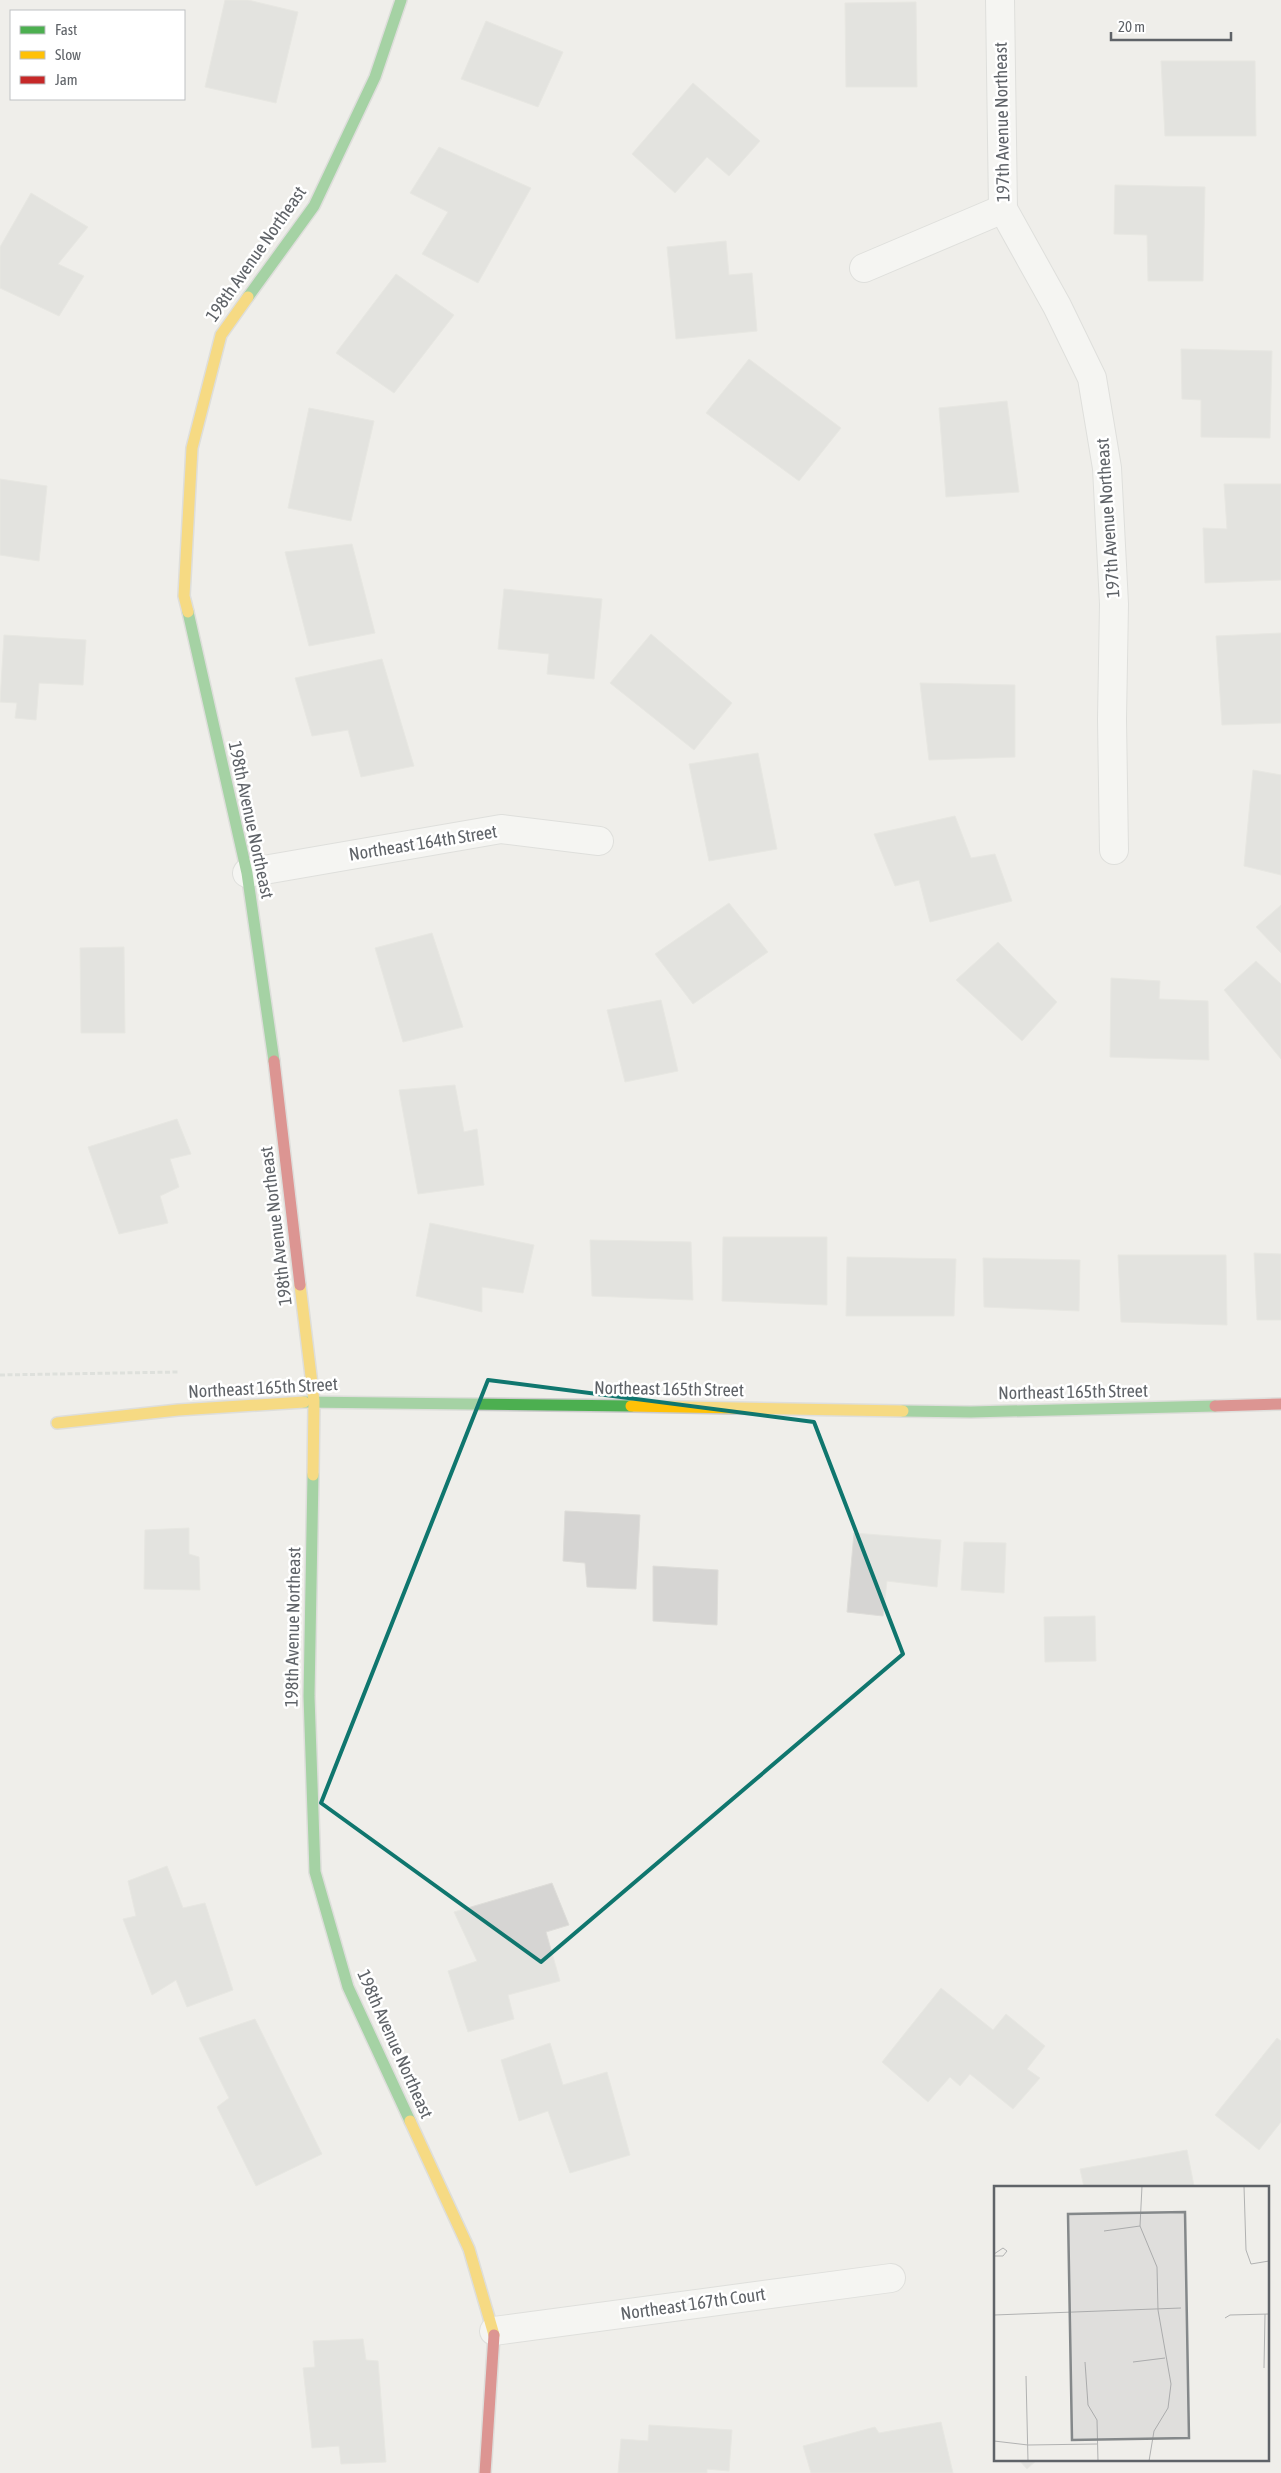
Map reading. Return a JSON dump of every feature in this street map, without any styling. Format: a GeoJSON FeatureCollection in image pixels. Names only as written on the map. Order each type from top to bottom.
{"type":"FeatureCollection","features":[{"type":"Feature","properties":{"kind":"street","name":"198th Avenue Northeast"},"geometry":{"type":"LineString","coordinates":[[401,0],[376,77],[314,206],[221,335],[192,448],[184,596],[247,873],[272,1045],[314,1401],[309,1696],[315,1872],[348,1987],[469,2249],[494,2331],[485,2473]]}},
{"type":"Feature","properties":{"kind":"street","name":"197th Avenue Northeast"},"geometry":{"type":"LineString","coordinates":[[1000,0],[1003,209],[1057,306],[1092,378],[1107,468],[1114,604],[1112,719],[1114,850]]}},
{"type":"Feature","properties":{"kind":"street"},"geometry":{"type":"LineString","coordinates":[[864,268],[1003,209]]}},
{"type":"Feature","properties":{"kind":"street","name":"Northeast 164th Street"},"geometry":{"type":"LineString","coordinates":[[247,873],[501,829],[600,841]]}},
{"type":"Feature","properties":{"kind":"street","name":"Northeast 165th Street"},"geometry":{"type":"LineString","coordinates":[[57,1423],[178,1410],[314,1401],[971,1412],[1281,1404]]}},
{"type":"Feature","properties":{"kind":"street","name":"Northeast 167th Court"},"geometry":{"type":"LineString","coordinates":[[494,2331],[891,2278]]}},
{"type":"Feature","properties":{"kind":"path"},"geometry":{"type":"LineString","coordinates":[[0,1375],[184,1372]]}},
{"type":"Feature","properties":{"kind":"highlighted area"},"geometry":{"type":"Polygon","coordinates":[[[488,1380],[814,1422],[903,1654],[541,1962],[321,1803],[488,1380]]]}},
{"type":"Feature","properties":{"kind":"building"},"geometry":{"type":"Polygon","coordinates":[[[225,0],[248,0],[298,12],[276,103],[205,87],[225,0]]]}},
{"type":"Feature","properties":{"kind":"building"},"geometry":{"type":"Polygon","coordinates":[[[916,2],[917,87],[846,87],[845,3],[916,2]]]}},
{"type":"Feature","properties":{"kind":"building"},"geometry":{"type":"Polygon","coordinates":[[[486,21],[563,52],[538,107],[461,79],[486,21]]]}},
{"type":"Feature","properties":{"kind":"building"},"geometry":{"type":"Polygon","coordinates":[[[1161,61],[1255,61],[1256,136],[1165,136],[1161,61]]]}},
{"type":"Feature","properties":{"kind":"building"},"geometry":{"type":"Polygon","coordinates":[[[693,83],[760,141],[729,176],[707,157],[675,193],[632,154],[693,83]]]}},
{"type":"Feature","properties":{"kind":"building"},"geometry":{"type":"Polygon","coordinates":[[[439,147],[531,188],[478,283],[422,254],[448,212],[410,193],[439,147]]]}},
{"type":"Feature","properties":{"kind":"building"},"geometry":{"type":"Polygon","coordinates":[[[1115,185],[1205,187],[1203,281],[1148,281],[1147,235],[1114,234],[1115,185]]]}},
{"type":"Feature","properties":{"kind":"building"},"geometry":{"type":"Polygon","coordinates":[[[31,193],[88,227],[58,264],[84,276],[59,316],[0,288],[0,247],[31,193]]]}},
{"type":"Feature","properties":{"kind":"building"},"geometry":{"type":"Polygon","coordinates":[[[726,241],[729,275],[752,273],[757,331],[676,339],[667,247],[726,241]]]}},
{"type":"Feature","properties":{"kind":"building"},"geometry":{"type":"Polygon","coordinates":[[[396,274],[454,315],[394,393],[336,353],[396,274]]]}},
{"type":"Feature","properties":{"kind":"building"},"geometry":{"type":"Polygon","coordinates":[[[1181,349],[1272,351],[1270,438],[1201,437],[1201,400],[1182,399],[1181,349]]]}},
{"type":"Feature","properties":{"kind":"building"},"geometry":{"type":"Polygon","coordinates":[[[749,359],[841,428],[799,481],[706,413],[749,359]]]}},
{"type":"Feature","properties":{"kind":"building"},"geometry":{"type":"Polygon","coordinates":[[[1007,401],[1019,492],[946,497],[939,408],[1007,401]]]}},
{"type":"Feature","properties":{"kind":"building"},"geometry":{"type":"Polygon","coordinates":[[[309,408],[374,421],[351,521],[288,508],[309,408]]]}},
{"type":"Feature","properties":{"kind":"building"},"geometry":{"type":"Polygon","coordinates":[[[0,479],[47,486],[39,561],[0,555],[0,479]]]}},
{"type":"Feature","properties":{"kind":"building"},"geometry":{"type":"Polygon","coordinates":[[[1224,484],[1281,484],[1281,580],[1205,583],[1203,528],[1227,529],[1224,484]]]}},
{"type":"Feature","properties":{"kind":"building"},"geometry":{"type":"Polygon","coordinates":[[[352,544],[375,633],[309,646],[285,552],[352,544]]]}},
{"type":"Feature","properties":{"kind":"building"},"geometry":{"type":"Polygon","coordinates":[[[504,589],[602,599],[594,679],[547,674],[549,654],[498,649],[504,589]]]}},
{"type":"Feature","properties":{"kind":"building"},"geometry":{"type":"Polygon","coordinates":[[[1281,633],[1281,723],[1222,725],[1216,636],[1281,633]]]}},
{"type":"Feature","properties":{"kind":"building"},"geometry":{"type":"Polygon","coordinates":[[[651,634],[732,703],[694,750],[610,683],[651,634]]]}},
{"type":"Feature","properties":{"kind":"building"},"geometry":{"type":"Polygon","coordinates":[[[4,635],[86,640],[83,685],[39,683],[36,720],[15,718],[17,703],[0,702],[4,635]]]}},
{"type":"Feature","properties":{"kind":"building"},"geometry":{"type":"Polygon","coordinates":[[[382,659],[414,766],[361,777],[348,730],[312,736],[295,678],[382,659]]]}},
{"type":"Feature","properties":{"kind":"building"},"geometry":{"type":"Polygon","coordinates":[[[920,683],[1015,685],[1015,757],[929,760],[920,683]]]}},
{"type":"Feature","properties":{"kind":"building"},"geometry":{"type":"Polygon","coordinates":[[[758,753],[777,849],[709,861],[689,764],[758,753]]]}},
{"type":"Feature","properties":{"kind":"building"},"geometry":{"type":"Polygon","coordinates":[[[1253,770],[1281,775],[1281,875],[1244,866],[1253,770]]]}},
{"type":"Feature","properties":{"kind":"building"},"geometry":{"type":"Polygon","coordinates":[[[955,816],[971,858],[995,854],[1012,901],[930,922],[919,880],[895,886],[874,834],[955,816]]]}},
{"type":"Feature","properties":{"kind":"building"},"geometry":{"type":"Polygon","coordinates":[[[729,903],[768,952],[693,1004],[655,954],[729,903]]]}},
{"type":"Feature","properties":{"kind":"building"},"geometry":{"type":"Polygon","coordinates":[[[1281,905],[1281,953],[1256,927],[1281,905]]]}},
{"type":"Feature","properties":{"kind":"building"},"geometry":{"type":"Polygon","coordinates":[[[432,933],[463,1027],[403,1042],[375,948],[432,933]]]}},
{"type":"Feature","properties":{"kind":"building"},"geometry":{"type":"Polygon","coordinates":[[[998,942],[1057,1002],[1022,1041],[956,980],[998,942]]]}},
{"type":"Feature","properties":{"kind":"building"},"geometry":{"type":"Polygon","coordinates":[[[124,947],[125,1033],[81,1033],[80,948],[124,947]]]}},
{"type":"Feature","properties":{"kind":"building"},"geometry":{"type":"Polygon","coordinates":[[[1256,961],[1281,984],[1281,1059],[1224,990],[1256,961]]]}},
{"type":"Feature","properties":{"kind":"building"},"geometry":{"type":"Polygon","coordinates":[[[1111,978],[1160,981],[1159,999],[1208,1001],[1209,1060],[1110,1057],[1111,978]]]}},
{"type":"Feature","properties":{"kind":"building"},"geometry":{"type":"Polygon","coordinates":[[[661,1000],[678,1071],[625,1082],[607,1010],[661,1000]]]}},
{"type":"Feature","properties":{"kind":"building"},"geometry":{"type":"Polygon","coordinates":[[[455,1085],[464,1132],[477,1129],[484,1185],[418,1194],[399,1090],[455,1085]]]}},
{"type":"Feature","properties":{"kind":"building"},"geometry":{"type":"Polygon","coordinates":[[[177,1119],[191,1154],[170,1159],[179,1187],[160,1196],[168,1223],[119,1234],[88,1147],[177,1119]]]}},
{"type":"Feature","properties":{"kind":"building"},"geometry":{"type":"Polygon","coordinates":[[[430,1223],[534,1245],[523,1293],[482,1287],[482,1312],[416,1296],[430,1223]]]}},
{"type":"Feature","properties":{"kind":"building"},"geometry":{"type":"Polygon","coordinates":[[[723,1237],[827,1237],[827,1305],[722,1301],[723,1237]]]}},
{"type":"Feature","properties":{"kind":"building"},"geometry":{"type":"Polygon","coordinates":[[[590,1240],[691,1242],[693,1300],[592,1296],[590,1240]]]}},
{"type":"Feature","properties":{"kind":"building"},"geometry":{"type":"Polygon","coordinates":[[[1254,1253],[1281,1254],[1281,1320],[1257,1320],[1254,1253]]]}},
{"type":"Feature","properties":{"kind":"building"},"geometry":{"type":"Polygon","coordinates":[[[1118,1255],[1226,1255],[1227,1325],[1121,1322],[1118,1255]]]}},
{"type":"Feature","properties":{"kind":"building"},"geometry":{"type":"Polygon","coordinates":[[[847,1257],[956,1259],[954,1316],[846,1316],[847,1257]]]}},
{"type":"Feature","properties":{"kind":"building"},"geometry":{"type":"Polygon","coordinates":[[[983,1258],[1080,1260],[1079,1311],[984,1307],[983,1258]]]}},
{"type":"Feature","properties":{"kind":"building"},"geometry":{"type":"Polygon","coordinates":[[[565,1511],[640,1515],[636,1589],[587,1587],[585,1563],[563,1561],[565,1511]]]}},
{"type":"Feature","properties":{"kind":"building"},"geometry":{"type":"Polygon","coordinates":[[[189,1528],[189,1554],[199,1557],[200,1590],[144,1589],[145,1530],[189,1528]]]}},
{"type":"Feature","properties":{"kind":"building"},"geometry":{"type":"Polygon","coordinates":[[[854,1533],[941,1540],[937,1587],[887,1581],[883,1616],[847,1612],[854,1533]]]}},
{"type":"Feature","properties":{"kind":"building"},"geometry":{"type":"Polygon","coordinates":[[[964,1542],[1006,1543],[1004,1593],[961,1590],[964,1542]]]}},
{"type":"Feature","properties":{"kind":"building"},"geometry":{"type":"Polygon","coordinates":[[[653,1566],[718,1570],[717,1625],[653,1621],[653,1566]]]}},
{"type":"Feature","properties":{"kind":"building"},"geometry":{"type":"Polygon","coordinates":[[[1095,1616],[1096,1661],[1045,1662],[1044,1617],[1095,1616]]]}},
{"type":"Feature","properties":{"kind":"building"},"geometry":{"type":"Polygon","coordinates":[[[167,1866],[183,1908],[205,1903],[233,1990],[187,2007],[176,1980],[152,1995],[123,1919],[136,1916],[128,1881],[167,1866]]]}},
{"type":"Feature","properties":{"kind":"building"},"geometry":{"type":"Polygon","coordinates":[[[552,1883],[569,1925],[546,1932],[560,1981],[508,1995],[514,2019],[468,2032],[448,1971],[477,1961],[454,1912],[552,1883]]]}},
{"type":"Feature","properties":{"kind":"building"},"geometry":{"type":"Polygon","coordinates":[[[941,1988],[993,2030],[1006,2014],[1045,2046],[1027,2069],[1040,2078],[1013,2109],[970,2074],[960,2086],[950,2077],[928,2102],[882,2062],[941,1988]]]}},
{"type":"Feature","properties":{"kind":"building"},"geometry":{"type":"Polygon","coordinates":[[[255,2019],[322,2154],[256,2186],[217,2107],[229,2098],[199,2038],[255,2019]]]}},
{"type":"Feature","properties":{"kind":"building"},"geometry":{"type":"Polygon","coordinates":[[[1277,2038],[1281,2041],[1281,2122],[1259,2150],[1215,2115],[1277,2038]]]}},
{"type":"Feature","properties":{"kind":"building"},"geometry":{"type":"Polygon","coordinates":[[[550,2043],[563,2085],[607,2072],[630,2155],[570,2173],[548,2111],[519,2121],[501,2060],[550,2043]]]}},
{"type":"Feature","properties":{"kind":"building"},"geometry":{"type":"Polygon","coordinates":[[[1187,2150],[1194,2186],[1084,2186],[1080,2169],[1187,2150]]]}},
{"type":"Feature","properties":{"kind":"building"},"geometry":{"type":"Polygon","coordinates":[[[363,2339],[366,2360],[378,2361],[386,2462],[341,2464],[339,2446],[312,2448],[303,2368],[315,2367],[313,2341],[363,2339]]]}},
{"type":"Feature","properties":{"kind":"building"},"geometry":{"type":"Polygon","coordinates":[[[941,2422],[953,2473],[811,2473],[803,2446],[875,2427],[879,2433],[941,2422]]]}},
{"type":"Feature","properties":{"kind":"building"},"geometry":{"type":"Polygon","coordinates":[[[649,2425],[732,2430],[729,2471],[707,2469],[707,2473],[618,2473],[621,2439],[648,2441],[649,2425]]]}},
{"type":"Feature","properties":{"kind":"building"},"geometry":{"type":"Polygon","coordinates":[[[1019,2460],[1037,2460],[1027,2469],[1019,2460]]]}},
{"type":"Feature","properties":{"kind":"traffic: fast"},"geometry":{"type":"LineString","coordinates":[[248,297],[314,206],[375,77],[401,0]]}},
{"type":"Feature","properties":{"kind":"traffic: fast"},"geometry":{"type":"LineString","coordinates":[[188,612],[247,873],[274,1061]]}},
{"type":"Feature","properties":{"kind":"traffic: fast"},"geometry":{"type":"LineString","coordinates":[[304,1402],[631,1406]]}},
{"type":"Feature","properties":{"kind":"traffic: fast"},"geometry":{"type":"LineString","coordinates":[[903,1411],[971,1412],[1215,1406]]}},
{"type":"Feature","properties":{"kind":"traffic: fast"},"geometry":{"type":"LineString","coordinates":[[313,1475],[309,1696],[315,1872],[348,1987],[410,2121]]}},
{"type":"Feature","properties":{"kind":"traffic: slow"},"geometry":{"type":"LineString","coordinates":[[188,612],[184,596],[192,448],[221,335],[248,297]]}},
{"type":"Feature","properties":{"kind":"traffic: slow"},"geometry":{"type":"LineString","coordinates":[[300,1285],[314,1401],[313,1475]]}},
{"type":"Feature","properties":{"kind":"traffic: slow"},"geometry":{"type":"LineString","coordinates":[[57,1423],[178,1410],[304,1402]]}},
{"type":"Feature","properties":{"kind":"traffic: slow"},"geometry":{"type":"LineString","coordinates":[[631,1406],[903,1411]]}},
{"type":"Feature","properties":{"kind":"traffic: slow"},"geometry":{"type":"LineString","coordinates":[[410,2121],[469,2249],[494,2335]]}},
{"type":"Feature","properties":{"kind":"traffic: jam"},"geometry":{"type":"LineString","coordinates":[[274,1061],[300,1285]]}},
{"type":"Feature","properties":{"kind":"traffic: jam"},"geometry":{"type":"LineString","coordinates":[[1215,1406],[1281,1404]]}},
{"type":"Feature","properties":{"kind":"traffic: jam"},"geometry":{"type":"LineString","coordinates":[[485,2473],[494,2335]]}}]}
